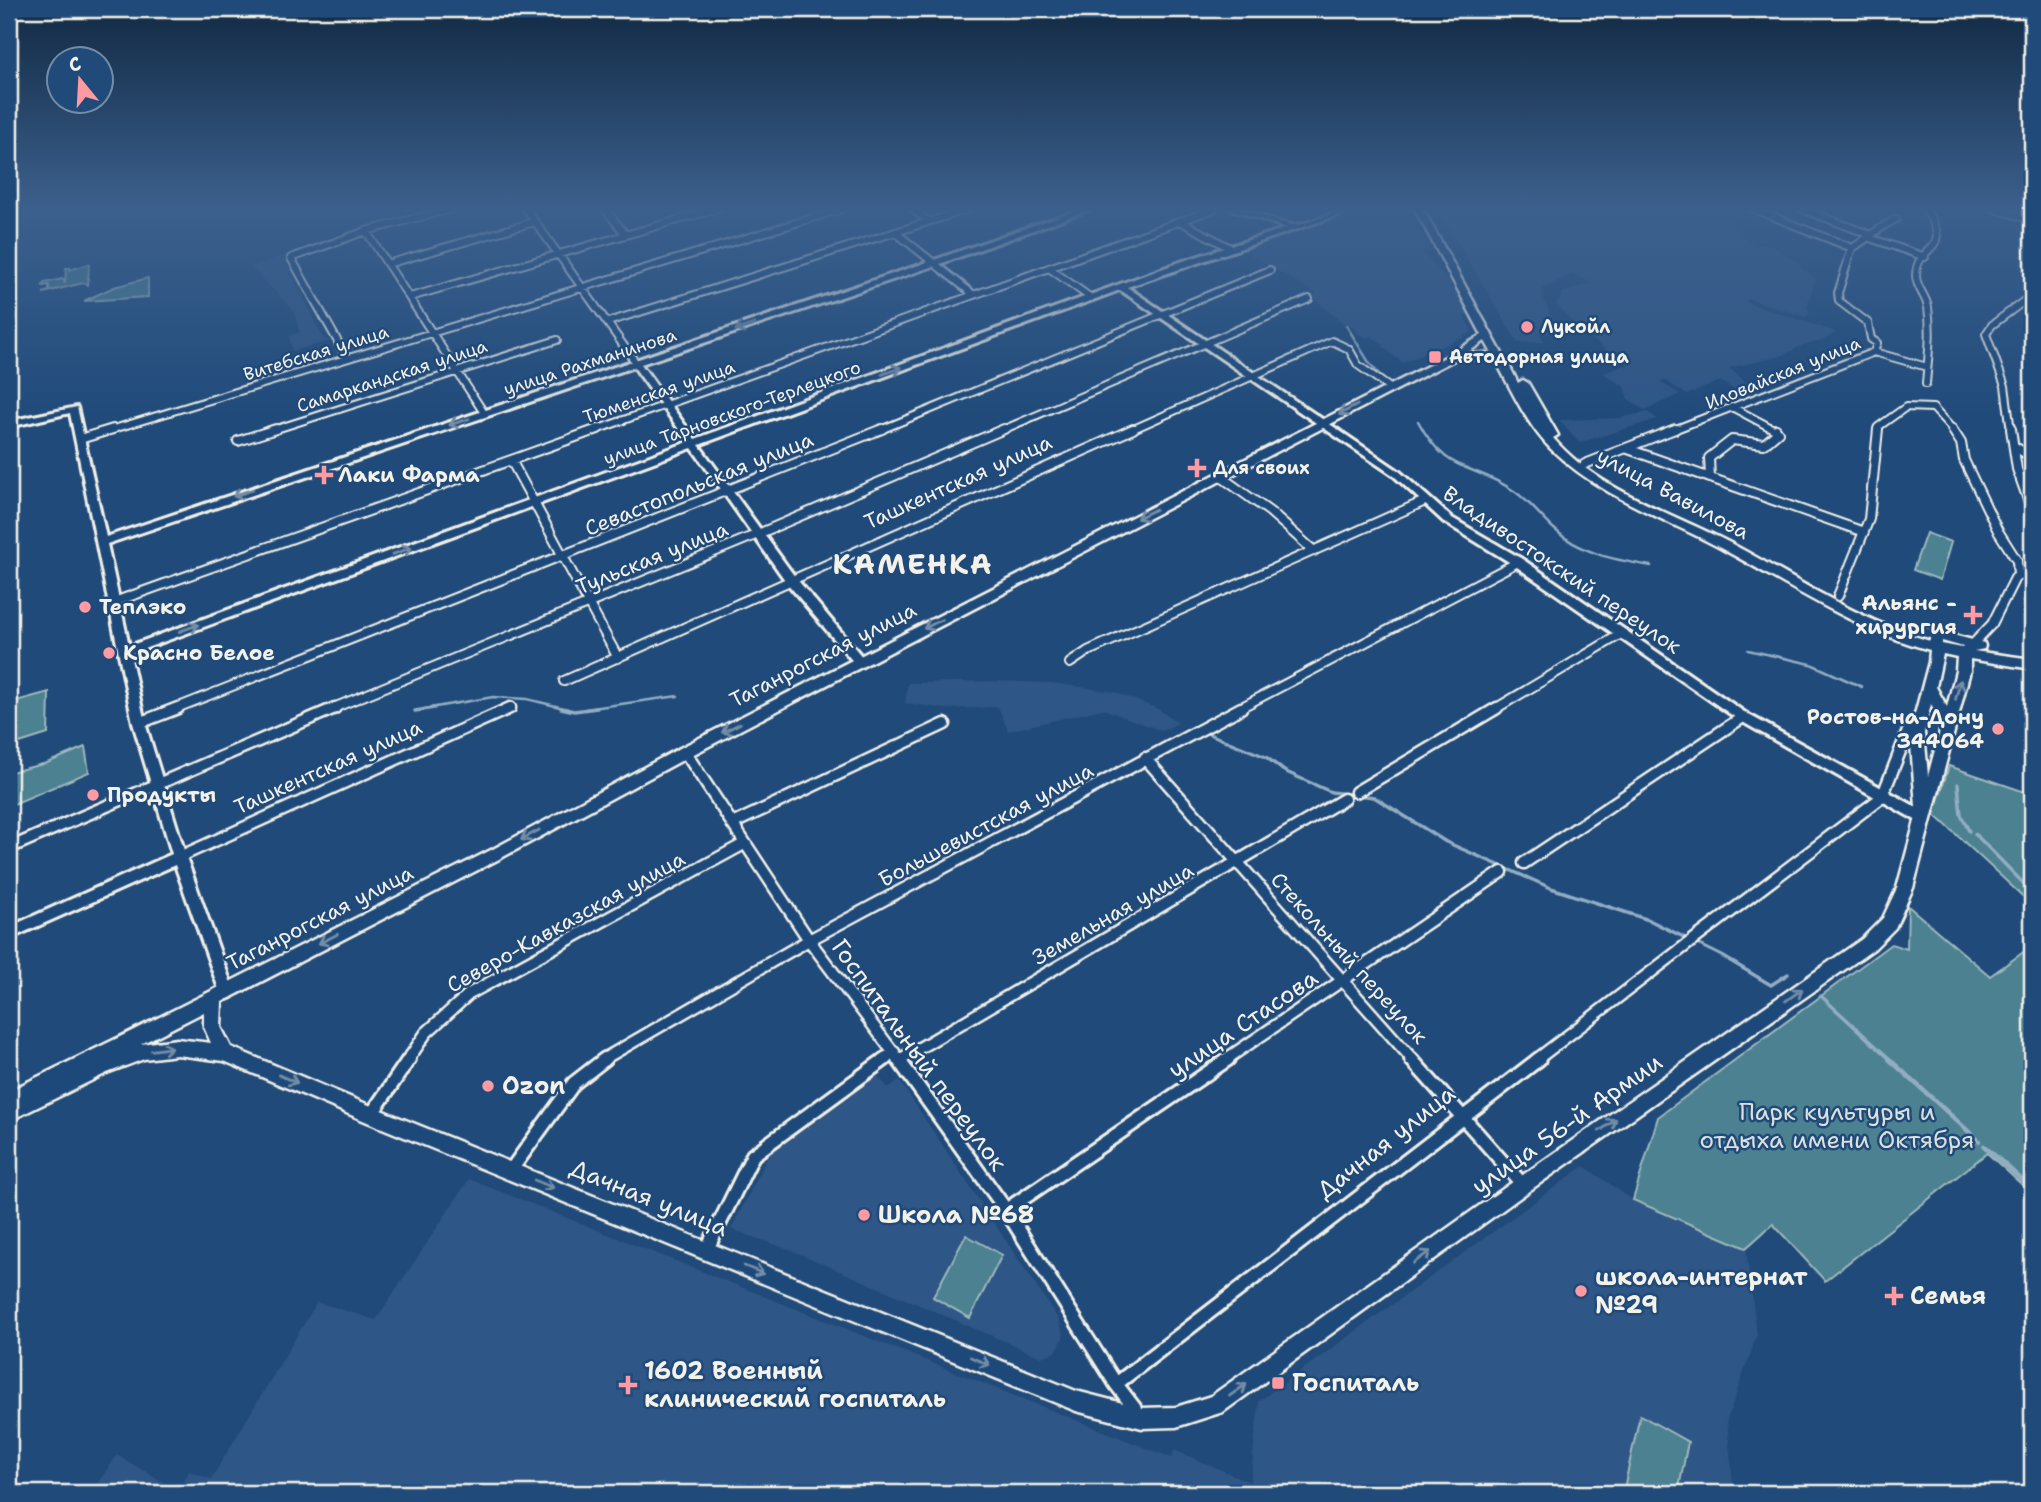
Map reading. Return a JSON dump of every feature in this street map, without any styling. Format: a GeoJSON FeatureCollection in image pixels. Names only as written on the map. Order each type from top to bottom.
{"type":"FeatureCollection","features":[{"type":"Feature","properties":{"kind":"main road","name":"улица Вавилова"},"geometry":{"type":"LineString","coordinates":[[1457,279],[1543,435],[1559,452],[1593,478],[1886,630],[2032,664]]}},
{"type":"Feature","properties":{"kind":"main road","name":"улица Вавилова"},"geometry":{"type":"LineString","coordinates":[[1465,279],[1553,435],[1585,464],[1634,493],[1720,534],[1838,596],[1936,642]]}},
{"type":"Feature","properties":{"kind":"main road","name":"Таганрогская улица"},"geometry":{"type":"LineString","coordinates":[[9,1100],[498,853],[685,752],[1453,358],[1488,335]]}},
{"type":"Feature","properties":{"kind":"main road","name":"Таганрогская улица"},"geometry":{"type":"LineString","coordinates":[[1453,358],[1471,355],[1501,361],[1513,367]]}},
{"type":"Feature","properties":{"kind":"main road"},"geometry":{"type":"LineString","coordinates":[[1924,818],[1917,733],[1930,688],[1936,642]]}},
{"type":"Feature","properties":{"kind":"main road","name":"улица Вавилова"},"geometry":{"type":"LineString","coordinates":[[1968,649],[2032,655]]}},
{"type":"Feature","properties":{"kind":"main road"},"geometry":{"type":"LineString","coordinates":[[1924,818],[1968,649]]}},
{"type":"Feature","properties":{"kind":"main road"},"geometry":{"type":"LineString","coordinates":[[1930,688],[1949,725]]}},
{"type":"Feature","properties":{"kind":"main road","name":"улица 56-й Армии"},"geometry":{"type":"LineString","coordinates":[[1176,1417],[1216,1405],[1523,1185],[1868,944],[1896,911],[1924,818]]}},
{"type":"Feature","properties":{"kind":"main road","name":"Таганрогская улица"},"geometry":{"type":"LineString","coordinates":[[221,995],[212,1010],[213,1032],[225,1052]]}},
{"type":"Feature","properties":{"kind":"main road","name":"Дачная улица"},"geometry":{"type":"LineString","coordinates":[[9,1112],[102,1067],[144,1051],[177,1047],[225,1052],[371,1115],[1076,1401],[1142,1418],[1176,1417]]}},
{"type":"Feature","properties":{"kind":"street"},"geometry":{"type":"LineString","coordinates":[[302,279],[347,358]]}},
{"type":"Feature","properties":{"kind":"street"},"geometry":{"type":"LineString","coordinates":[[398,279],[484,413]]}},
{"type":"Feature","properties":{"kind":"street"},"geometry":{"type":"LineString","coordinates":[[410,297],[471,279]]}},
{"type":"Feature","properties":{"kind":"street"},"geometry":{"type":"LineString","coordinates":[[575,279],[791,580],[860,662]]}},
{"type":"Feature","properties":{"kind":"street","name":"Витебская улица"},"geometry":{"type":"LineString","coordinates":[[80,439],[610,279]]}},
{"type":"Feature","properties":{"kind":"street"},"geometry":{"type":"LineString","coordinates":[[608,323],[746,279]]}},
{"type":"Feature","properties":{"kind":"street","name":"улица Рахманинова"},"geometry":{"type":"LineString","coordinates":[[102,542],[886,279]]}},
{"type":"Feature","properties":{"kind":"street"},"geometry":{"type":"LineString","coordinates":[[954,279],[975,296]]}},
{"type":"Feature","properties":{"kind":"street","name":"Тюменская улица"},"geometry":{"type":"LineString","coordinates":[[114,602],[1020,279]]}},
{"type":"Feature","properties":{"kind":"street"},"geometry":{"type":"LineString","coordinates":[[1065,279],[1091,298]]}},
{"type":"Feature","properties":{"kind":"street","name":"улица Тарновского-Терлецкого"},"geometry":{"type":"LineString","coordinates":[[124,652],[1145,279]]}},
{"type":"Feature","properties":{"kind":"street","name":"Севастопольская улица"},"geometry":{"type":"LineString","coordinates":[[139,723],[728,492],[1248,279]]}},
{"type":"Feature","properties":{"kind":"street","name":"Иловайская улица"},"geometry":{"type":"LineString","coordinates":[[1585,464],[1874,352],[1878,343],[1871,339],[1868,323],[1839,301],[1838,293],[1843,279]]}},
{"type":"Feature","properties":{"kind":"street"},"geometry":{"type":"LineString","coordinates":[[1915,279],[1928,307],[1932,354],[1927,367],[1926,384]]}},
{"type":"Feature","properties":{"kind":"street","name":"Владивостокский переулок"},"geometry":{"type":"LineString","coordinates":[[1121,288],[1396,473],[1425,501],[1457,525],[1518,562],[1743,717],[1882,797],[1924,818]]}},
{"type":"Feature","properties":{"kind":"street"},"geometry":{"type":"LineString","coordinates":[[2032,295],[1992,325],[1986,334],[2005,386],[2024,493],[2032,511]]}},
{"type":"Feature","properties":{"kind":"street","name":"Тульская улица"},"geometry":{"type":"LineString","coordinates":[[9,848],[157,783],[758,534],[1309,299]]}},
{"type":"Feature","properties":{"kind":"street","name":"Самаркандская улица"},"geometry":{"type":"LineString","coordinates":[[237,441],[557,340]]}},
{"type":"Feature","properties":{"kind":"street"},"geometry":{"type":"LineString","coordinates":[[1332,341],[1349,349],[1358,365],[1390,388]]}},
{"type":"Feature","properties":{"kind":"street","name":"Ташкентская улица"},"geometry":{"type":"LineString","coordinates":[[564,681],[1252,374],[1332,341]]}},
{"type":"Feature","properties":{"kind":"street"},"geometry":{"type":"LineString","coordinates":[[1874,352],[1927,367]]}},
{"type":"Feature","properties":{"kind":"street"},"geometry":{"type":"LineString","coordinates":[[1710,478],[1710,458],[1729,442],[1743,440],[1764,446],[1779,432],[1732,407]]}},
{"type":"Feature","properties":{"kind":"street"},"geometry":{"type":"LineString","coordinates":[[1838,596],[1864,532],[1871,507],[1870,488],[1878,427],[1906,407],[1933,408],[1961,443],[1969,471],[1998,531],[2017,561],[2018,575],[1994,621],[1981,639],[1968,649]]}},
{"type":"Feature","properties":{"kind":"street"},"geometry":{"type":"LineString","coordinates":[[9,424],[74,409],[139,723],[221,995]]}},
{"type":"Feature","properties":{"kind":"street"},"geometry":{"type":"LineString","coordinates":[[2015,447],[2032,457]]}},
{"type":"Feature","properties":{"kind":"street"},"geometry":{"type":"LineString","coordinates":[[1628,449],[1772,497],[1864,532]]}},
{"type":"Feature","properties":{"kind":"street"},"geometry":{"type":"LineString","coordinates":[[511,460],[618,657]]}},
{"type":"Feature","properties":{"kind":"street"},"geometry":{"type":"LineString","coordinates":[[1220,476],[1270,512],[1314,551]]}},
{"type":"Feature","properties":{"kind":"street"},"geometry":{"type":"LineString","coordinates":[[1069,663],[1088,651],[1425,501]]}},
{"type":"Feature","properties":{"kind":"street","name":"Большевистская улица"},"geometry":{"type":"LineString","coordinates":[[511,1170],[575,1083],[596,1064],[809,940],[1145,758],[1518,562]]}},
{"type":"Feature","properties":{"kind":"street"},"geometry":{"type":"LineString","coordinates":[[2018,575],[2032,572]]}},
{"type":"Feature","properties":{"kind":"street"},"geometry":{"type":"LineString","coordinates":[[1356,792],[1621,634]]}},
{"type":"Feature","properties":{"kind":"street","name":"Ташкентская улица"},"geometry":{"type":"LineString","coordinates":[[9,933],[511,707]]}},
{"type":"Feature","properties":{"kind":"street"},"geometry":{"type":"LineString","coordinates":[[1882,797],[1910,726],[1921,715]]}},
{"type":"Feature","properties":{"kind":"street"},"geometry":{"type":"LineString","coordinates":[[1524,863],[1743,717]]}},
{"type":"Feature","properties":{"kind":"street"},"geometry":{"type":"LineString","coordinates":[[732,824],[946,724]]}},
{"type":"Feature","properties":{"kind":"street","name":"Госпитальный переулок"},"geometry":{"type":"LineString","coordinates":[[685,752],[809,940],[1006,1210],[1116,1384],[1142,1418]]}},
{"type":"Feature","properties":{"kind":"street","name":"Стекольный переулок"},"geometry":{"type":"LineString","coordinates":[[1145,758],[1523,1185]]}},
{"type":"Feature","properties":{"kind":"street","name":"Дачная улица"},"geometry":{"type":"LineString","coordinates":[[1116,1384],[1882,797]]}},
{"type":"Feature","properties":{"kind":"street","name":"Земельная улица"},"geometry":{"type":"LineString","coordinates":[[706,1251],[753,1155],[896,1056],[1238,863],[1344,799]]}},
{"type":"Feature","properties":{"kind":"street","name":"Северо-Кавказская улица"},"geometry":{"type":"LineString","coordinates":[[371,1115],[426,1033],[469,995],[744,844]]}},
{"type":"Feature","properties":{"kind":"street","name":"улица Стасова"},"geometry":{"type":"LineString","coordinates":[[1006,1210],[1502,872]]}},
{"type":"Feature","properties":{"kind":"shaded area"},"geometry":{"type":"Polygon","coordinates":[[[263,279],[294,279],[323,338],[330,341],[292,351],[289,336],[300,332],[293,310],[263,279]]]}},
{"type":"Feature","properties":{"kind":"shaded area"},"geometry":{"type":"Polygon","coordinates":[[[1291,279],[1447,279],[1469,315],[1464,316],[1472,333],[1403,363],[1371,336],[1367,338],[1357,333],[1354,327],[1341,321],[1313,298],[1315,293],[1291,279]]]}},
{"type":"Feature","properties":{"kind":"shaded area"},"geometry":{"type":"Polygon","coordinates":[[[1479,279],[1562,279],[1542,291],[1552,318],[1567,333],[1540,334],[1544,342],[1518,343],[1479,279]]]}},
{"type":"Feature","properties":{"kind":"shaded area"},"geometry":{"type":"Polygon","coordinates":[[[1583,279],[1816,279],[1807,306],[1810,313],[1806,317],[1749,299],[1745,302],[1836,332],[1824,340],[1805,344],[1781,356],[1729,368],[1755,389],[1742,395],[1720,381],[1687,395],[1665,380],[1660,382],[1680,394],[1645,410],[1628,399],[1624,387],[1603,373],[1629,364],[1607,351],[1573,323],[1556,304],[1564,292],[1591,283],[1583,279]]]}},
{"type":"Feature","properties":{"kind":"shaded area"},"geometry":{"type":"Polygon","coordinates":[[[1647,412],[1658,419],[1579,443],[1559,420],[1618,418],[1647,412]]]}},
{"type":"Feature","properties":{"kind":"shaded area"},"geometry":{"type":"Polygon","coordinates":[[[908,683],[1053,683],[1115,692],[1158,709],[1178,723],[1162,731],[1103,709],[1008,731],[998,707],[946,709],[905,703],[908,683]]]}},
{"type":"Feature","properties":{"kind":"shaded area","name":"Школа №68"},"geometry":{"type":"Polygon","coordinates":[[[875,1072],[888,1088],[899,1080],[1059,1320],[1064,1336],[1056,1352],[1041,1357],[795,1252],[731,1229],[771,1151],[875,1072]]]}},
{"type":"Feature","properties":{"kind":"shaded area","name":"1602 Военный клинический госпиталь"},"geometry":{"type":"Polygon","coordinates":[[[1584,1166],[1633,1200],[1746,1248],[1757,1335],[1727,1420],[1734,1493],[91,1493],[117,1455],[179,1491],[189,1471],[211,1479],[317,1302],[376,1320],[469,1179],[1172,1458],[1174,1450],[1250,1482],[1259,1401],[1584,1166]]]}},
{"type":"Feature","properties":{"kind":"green space"},"geometry":{"type":"Polygon","coordinates":[[[63,279],[65,284],[65,279],[88,279],[88,285],[83,283],[43,293],[49,291],[49,285],[43,286],[44,283],[63,279]]]}},
{"type":"Feature","properties":{"kind":"green space"},"geometry":{"type":"Polygon","coordinates":[[[148,279],[148,297],[84,301],[114,287],[148,279]]]}},
{"type":"Feature","properties":{"kind":"green space"},"geometry":{"type":"Polygon","coordinates":[[[1926,533],[1951,542],[1940,580],[1913,570],[1926,533]]]}},
{"type":"Feature","properties":{"kind":"green space"},"geometry":{"type":"Polygon","coordinates":[[[49,692],[48,734],[13,745],[16,701],[49,692]]]}},
{"type":"Feature","properties":{"kind":"green space"},"geometry":{"type":"Polygon","coordinates":[[[85,747],[89,772],[9,806],[11,772],[47,763],[85,747]]]}},
{"type":"Feature","properties":{"kind":"green space"},"geometry":{"type":"Polygon","coordinates":[[[1949,766],[2025,792],[2027,837],[2032,839],[2032,905],[1934,814],[1949,766]]]}},
{"type":"Feature","properties":{"kind":"green space","name":"Парк культуры и отдыха имени Октября"},"geometry":{"type":"Polygon","coordinates":[[[1908,906],[1990,976],[2032,946],[2032,1194],[1987,1153],[1825,1281],[1773,1224],[1746,1248],[1633,1200],[1658,1117],[1891,944],[1907,949],[1908,906]]]}},
{"type":"Feature","properties":{"kind":"green space"},"geometry":{"type":"Polygon","coordinates":[[[966,1235],[1002,1255],[970,1318],[933,1297],[966,1235]]]}},
{"type":"Feature","properties":{"kind":"green space"},"geometry":{"type":"Polygon","coordinates":[[[1640,1415],[1688,1442],[1678,1493],[1623,1493],[1640,1415]]]}},
{"type":"Feature","properties":{"kind":"waterway"},"geometry":{"type":"LineString","coordinates":[[1346,325],[1370,364],[1381,376]]}},
{"type":"Feature","properties":{"kind":"waterway"},"geometry":{"type":"LineString","coordinates":[[1418,421],[1429,439],[1450,460],[1514,491],[1553,528],[1575,544],[1612,558],[1651,566]]}},
{"type":"Feature","properties":{"kind":"waterway"},"geometry":{"type":"LineString","coordinates":[[1748,650],[1811,664],[1862,687]]}},
{"type":"Feature","properties":{"kind":"waterway"},"geometry":{"type":"LineString","coordinates":[[585,709],[678,696]]}},
{"type":"Feature","properties":{"kind":"waterway"},"geometry":{"type":"LineString","coordinates":[[424,709],[493,697],[527,699],[568,709]]}},
{"type":"Feature","properties":{"kind":"waterway"},"geometry":{"type":"LineString","coordinates":[[415,711],[434,708]]}},
{"type":"Feature","properties":{"kind":"waterway"},"geometry":{"type":"LineString","coordinates":[[561,708],[574,711],[597,708]]}},
{"type":"Feature","properties":{"kind":"waterway"},"geometry":{"type":"LineString","coordinates":[[1209,734],[1266,757],[1284,771],[1331,792],[1374,797],[1446,842],[1551,888],[1649,920],[1722,956],[1771,985],[1788,974]]}},
{"type":"Feature","properties":{"kind":"waterway"},"geometry":{"type":"LineString","coordinates":[[1958,784],[1961,815],[1969,831]]}},
{"type":"Feature","properties":{"kind":"waterway"},"geometry":{"type":"LineString","coordinates":[[1975,834],[2032,892]]}},
{"type":"Feature","properties":{"kind":"waterway"},"geometry":{"type":"LineString","coordinates":[[1821,996],[1891,1060]]}},
{"type":"Feature","properties":{"kind":"waterway"},"geometry":{"type":"LineString","coordinates":[[1889,1059],[1979,1141]]}},
{"type":"Feature","properties":{"kind":"waterway"},"geometry":{"type":"LineString","coordinates":[[1984,1146],[2032,1189]]}},
{"type":"Feature","properties":{"kind":"place","name":"Лукойл"},"geometry":{"type":"Point","coordinates":[1527,327]}},
{"type":"Feature","properties":{"kind":"place","name":"Автодорная улица"},"geometry":{"type":"Point","coordinates":[1435,357]}},
{"type":"Feature","properties":{"kind":"place","name":"Для своих"},"geometry":{"type":"Point","coordinates":[1197,468]}},
{"type":"Feature","properties":{"kind":"place","name":"Лаки Фарма"},"geometry":{"type":"Point","coordinates":[324,475]}},
{"type":"Feature","properties":{"kind":"place","name":"Теплэко"},"geometry":{"type":"Point","coordinates":[85,607]}},
{"type":"Feature","properties":{"kind":"place","name":"Альянс - хирургия"},"geometry":{"type":"Point","coordinates":[1973,615]}},
{"type":"Feature","properties":{"kind":"place","name":"Красно Белое"},"geometry":{"type":"Point","coordinates":[109,653]}},
{"type":"Feature","properties":{"kind":"place","name":"Ростов-на-Дону 344064"},"geometry":{"type":"Point","coordinates":[1998,729]}},
{"type":"Feature","properties":{"kind":"place","name":"Продукты"},"geometry":{"type":"Point","coordinates":[93,795]}},
{"type":"Feature","properties":{"kind":"place","name":"Ozon"},"geometry":{"type":"Point","coordinates":[488,1086]}},
{"type":"Feature","properties":{"kind":"place","name":"Школа №68"},"geometry":{"type":"Point","coordinates":[864,1215]}},
{"type":"Feature","properties":{"kind":"place","name":"школа-интернат №29"},"geometry":{"type":"Point","coordinates":[1581,1291]}},
{"type":"Feature","properties":{"kind":"place","name":"Семья"},"geometry":{"type":"Point","coordinates":[1894,1296]}},
{"type":"Feature","properties":{"kind":"place","name":"Госпиталь"},"geometry":{"type":"Point","coordinates":[1278,1383]}},
{"type":"Feature","properties":{"kind":"place","name":"1602 Военный клинический госпиталь"},"geometry":{"type":"Point","coordinates":[628,1385]}},
{"type":"Feature","properties":{"kind":"district","name":"КАМЕНКА"},"geometry":{"type":"Point","coordinates":[913,564]}}]}
